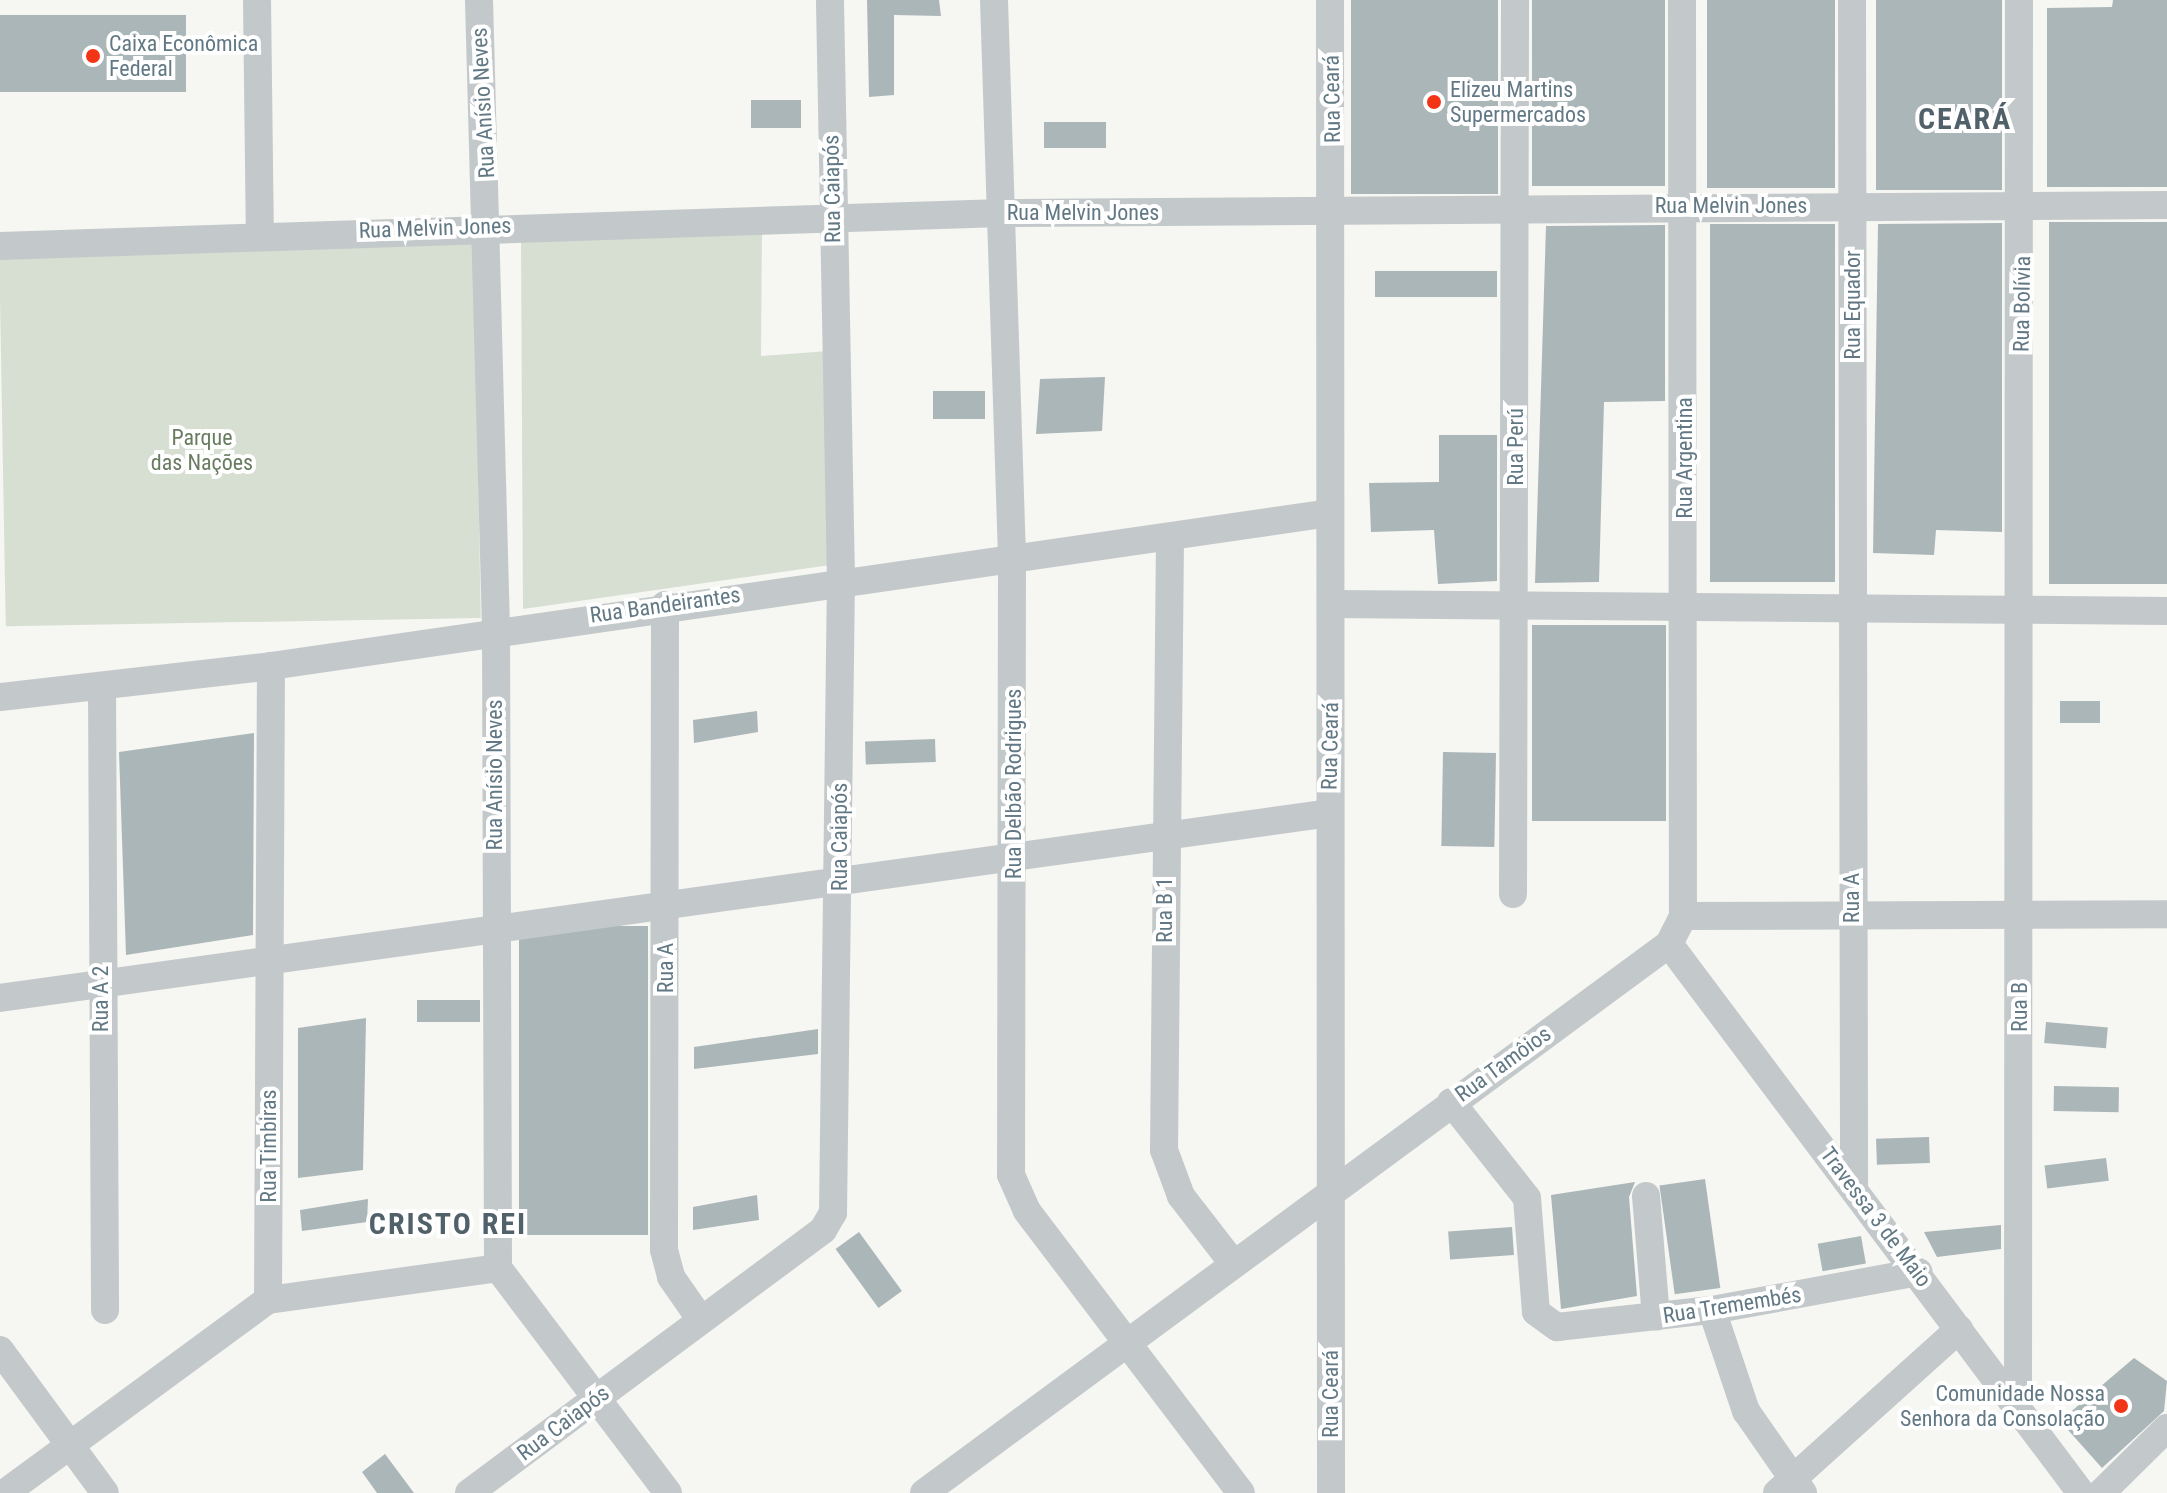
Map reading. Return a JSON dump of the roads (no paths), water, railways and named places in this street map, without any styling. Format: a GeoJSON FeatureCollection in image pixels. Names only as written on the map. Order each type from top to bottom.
{"type":"FeatureCollection","features":[{"type":"Feature","properties":{"kind":"street"},"geometry":{"type":"LineString","coordinates":[[257,0],[260,236]]}},
{"type":"Feature","properties":{"kind":"street","name":"Rua Anísio Neves"},"geometry":{"type":"LineString","coordinates":[[479,0],[489,225],[496,629],[498,1268]]}},
{"type":"Feature","properties":{"kind":"street","name":"Rua Caiapós"},"geometry":{"type":"LineString","coordinates":[[469,1493],[823,1230],[833,1213],[840,879],[841,580],[830,0]]}},
{"type":"Feature","properties":{"kind":"street","name":"Rua Delbão Rodrigues"},"geometry":{"type":"LineString","coordinates":[[994,0],[1012,557],[1015,854],[1011,1175],[1027,1211],[1241,1493]]}},
{"type":"Feature","properties":{"kind":"street","name":"Rua Ceará"},"geometry":{"type":"LineString","coordinates":[[1330,0],[1333,212],[1329,813],[1331,1493]]}},
{"type":"Feature","properties":{"kind":"street","name":"Rua Perú"},"geometry":{"type":"LineString","coordinates":[[1513,894],[1517,210],[1515,0]]}},
{"type":"Feature","properties":{"kind":"street","name":"Rua Argentina"},"geometry":{"type":"LineString","coordinates":[[1682,0],[1683,916]]}},
{"type":"Feature","properties":{"kind":"street","name":"Rua Equador"},"geometry":{"type":"LineString","coordinates":[[1852,0],[1853,610]]}},
{"type":"Feature","properties":{"kind":"street","name":"Rua Bolívia"},"geometry":{"type":"LineString","coordinates":[[2019,0],[2023,207],[2019,608]]}},
{"type":"Feature","properties":{"kind":"street","name":"Rua Melvin Jones"},"geometry":{"type":"LineString","coordinates":[[0,246],[489,225],[1002,213],[2167,205]]}},
{"type":"Feature","properties":{"kind":"street","name":"Rua Bandeirantes"},"geometry":{"type":"LineString","coordinates":[[0,697],[102,688],[271,666],[496,629],[1170,538],[1330,513]]}},
{"type":"Feature","properties":{"kind":"street","name":"Rua B 1"},"geometry":{"type":"LineString","coordinates":[[1170,538],[1164,1150],[1181,1196],[1232,1262]]}},
{"type":"Feature","properties":{"kind":"street"},"geometry":{"type":"LineString","coordinates":[[1332,604],[1515,609],[2019,608],[2167,611]]}},
{"type":"Feature","properties":{"kind":"street","name":"Rua A"},"geometry":{"type":"LineString","coordinates":[[665,605],[664,1250],[671,1277],[701,1320]]}},
{"type":"Feature","properties":{"kind":"street","name":"Rua B"},"geometry":{"type":"LineString","coordinates":[[2018,1407],[2019,608]]}},
{"type":"Feature","properties":{"kind":"street","name":"Rua A"},"geometry":{"type":"LineString","coordinates":[[1853,610],[1854,1186]]}},
{"type":"Feature","properties":{"kind":"street","name":"Rua Timbiras"},"geometry":{"type":"LineString","coordinates":[[268,1300],[271,666]]}},
{"type":"Feature","properties":{"kind":"street","name":"Rua A 2"},"geometry":{"type":"LineString","coordinates":[[102,688],[101,989],[105,1310]]}},
{"type":"Feature","properties":{"kind":"street"},"geometry":{"type":"LineString","coordinates":[[0,998],[101,989],[840,879],[1329,813]]}},
{"type":"Feature","properties":{"kind":"street"},"geometry":{"type":"LineString","coordinates":[[1683,916],[2167,914]]}},
{"type":"Feature","properties":{"kind":"street","name":"Rua Tamôios"},"geometry":{"type":"LineString","coordinates":[[924,1493],[1232,1262],[1669,944],[1683,916]]}},
{"type":"Feature","properties":{"kind":"street","name":"Travessa 3 de Maio"},"geometry":{"type":"LineString","coordinates":[[1669,944],[1919,1272],[2081,1493]]}},
{"type":"Feature","properties":{"kind":"street","name":"Rua Tremembés"},"geometry":{"type":"LineString","coordinates":[[1451,1102],[1527,1198],[1536,1312],[1557,1327],[1712,1310],[1919,1272]]}},
{"type":"Feature","properties":{"kind":"street"},"geometry":{"type":"LineString","coordinates":[[1646,1196],[1656,1317]]}},
{"type":"Feature","properties":{"kind":"street"},"geometry":{"type":"LineString","coordinates":[[5,1493],[268,1300],[498,1268],[668,1493]]}},
{"type":"Feature","properties":{"kind":"street"},"geometry":{"type":"LineString","coordinates":[[1712,1310],[1746,1411],[1792,1489],[1959,1329]]}},
{"type":"Feature","properties":{"kind":"street"},"geometry":{"type":"LineString","coordinates":[[0,1350],[105,1493]]}},
{"type":"Feature","properties":{"kind":"street"},"geometry":{"type":"LineString","coordinates":[[2101,1493],[2167,1428]]}},
{"type":"Feature","properties":{"kind":"place","name":"Caixa Econômica Federal"},"geometry":{"type":"Point","coordinates":[93,56]}},
{"type":"Feature","properties":{"kind":"place","name":"Elizeu Martins Supermercados"},"geometry":{"type":"Point","coordinates":[1434,102]}},
{"type":"Feature","properties":{"kind":"place","name":"Comunidade Nossa Senhora da Consolação"},"geometry":{"type":"Point","coordinates":[2121,1406]}},
{"type":"Feature","properties":{"kind":"district","name":"CEARÁ"},"geometry":{"type":"Point","coordinates":[1965,119]}},
{"type":"Feature","properties":{"kind":"district","name":"CRISTO REI"},"geometry":{"type":"Point","coordinates":[448,1224]}},
{"type":"Feature","properties":{"kind":"park label","name":"Parque das Nações"},"geometry":{"type":"Point","coordinates":[202,450]}}]}
